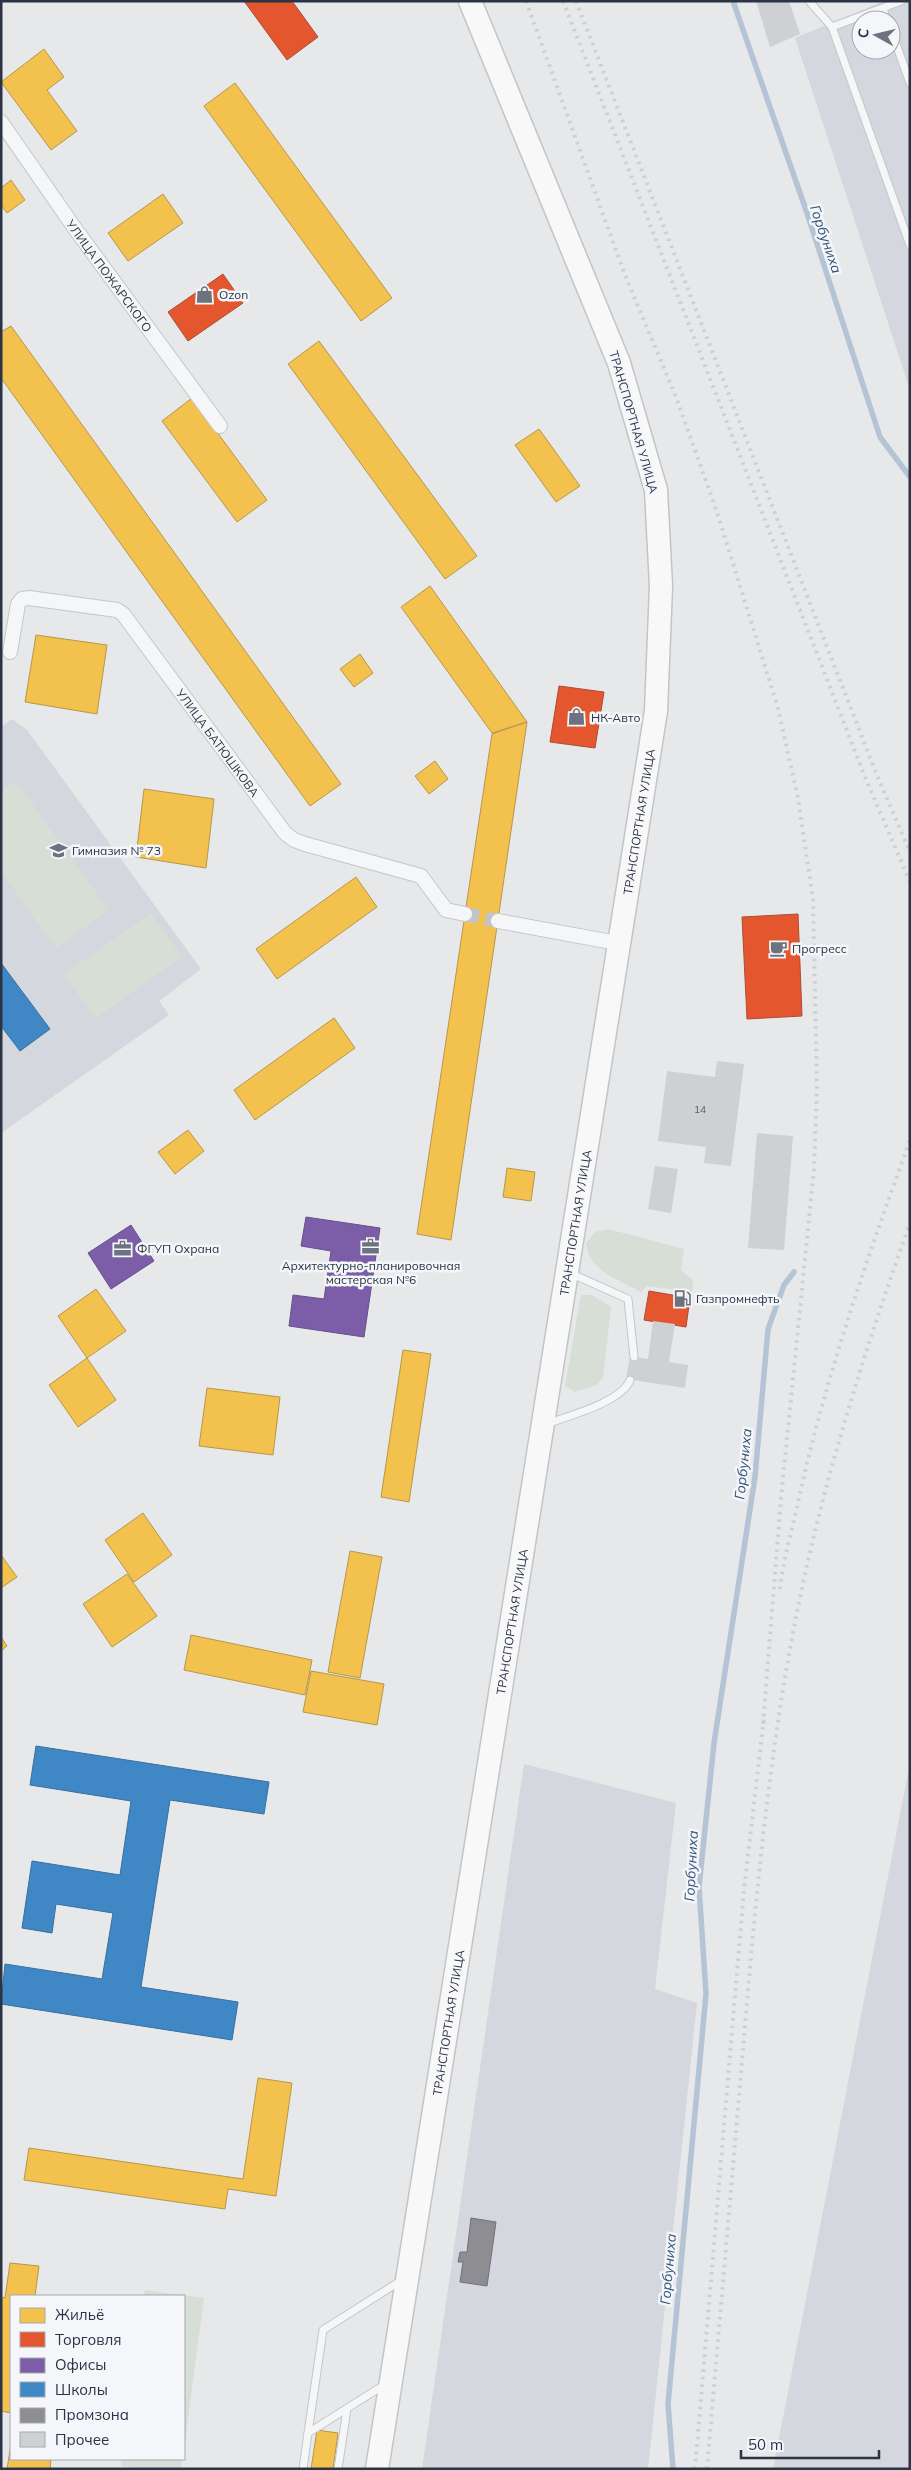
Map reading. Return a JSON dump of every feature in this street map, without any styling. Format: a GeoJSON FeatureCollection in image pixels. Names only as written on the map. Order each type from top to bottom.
{"type":"FeatureCollection","features":[{"type":"Feature","properties":{"kind":"main road","name":"ТРАНСПОРТНАЯ УЛИЦА"},"geometry":{"type":"LineString","coordinates":[[377,2469],[543,1425],[565,1271],[617,943],[656,711],[661,586],[656,490],[619,363],[470,1]]}},
{"type":"Feature","properties":{"kind":"street","name":"УЛИЦА ПОЖАРСКОГО"},"geometry":{"type":"LineString","coordinates":[[1,122],[76,230],[220,426]]}},
{"type":"Feature","properties":{"kind":"street","name":"УЛИЦА БАТЮШКОВА"},"geometry":{"type":"LineString","coordinates":[[10,652],[18,604],[22,600],[29,598],[117,610],[123,614],[286,833],[294,840],[421,876],[446,910],[465,914]]}},
{"type":"Feature","properties":{"kind":"street"},"geometry":{"type":"LineString","coordinates":[[498,921],[617,943]]}},
{"type":"Feature","properties":{"kind":"lane"},"geometry":{"type":"LineString","coordinates":[[809,1],[832,27],[910,245]]}},
{"type":"Feature","properties":{"kind":"lane"},"geometry":{"type":"LineString","coordinates":[[832,27],[901,1]]}},
{"type":"Feature","properties":{"kind":"lane"},"geometry":{"type":"LineString","coordinates":[[901,58],[910,83]]}},
{"type":"Feature","properties":{"kind":"lane"},"geometry":{"type":"LineString","coordinates":[[565,1271],[628,1299],[634,1357]]}},
{"type":"Feature","properties":{"kind":"lane"},"geometry":{"type":"LineString","coordinates":[[543,1425],[611,1399],[628,1388],[630,1380]]}},
{"type":"Feature","properties":{"kind":"lane"},"geometry":{"type":"LineString","coordinates":[[303,2469],[322,2330],[407,2277]]}},
{"type":"Feature","properties":{"kind":"lane"},"geometry":{"type":"LineString","coordinates":[[308,2433],[391,2381]]}},
{"type":"Feature","properties":{"kind":"lane"},"geometry":{"type":"LineString","coordinates":[[338,2469],[347,2409]]}},
{"type":"Feature","properties":{"kind":"shaded area"},"geometry":{"type":"Polygon","coordinates":[[[884,1],[910,1],[910,390],[795,38],[851,15],[851,60],[901,60],[901,10],[862,10],[884,1]]]}},
{"type":"Feature","properties":{"kind":"shaded area","name":"Гимназия № 73"},"geometry":{"type":"Polygon","coordinates":[[[12,719],[27,730],[201,969],[159,1001],[169,1015],[1,1133],[1,727],[12,719]]]}},
{"type":"Feature","properties":{"kind":"shaded area"},"geometry":{"type":"Polygon","coordinates":[[[16,781],[109,910],[56,948],[1,872],[1,792],[16,781]]]}},
{"type":"Feature","properties":{"kind":"shaded area"},"geometry":{"type":"Polygon","coordinates":[[[151,913],[182,957],[95,1019],[64,974],[151,913]]]}},
{"type":"Feature","properties":{"kind":"shaded area"},"geometry":{"type":"Polygon","coordinates":[[[608,1229],[684,1249],[681,1270],[693,1280],[692,1292],[647,1286],[641,1292],[606,1274],[593,1261],[588,1253],[586,1243],[595,1232],[608,1229]]]}},
{"type":"Feature","properties":{"kind":"shaded area"},"geometry":{"type":"Polygon","coordinates":[[[581,1295],[592,1295],[611,1307],[603,1378],[597,1385],[575,1392],[565,1386],[581,1295]]]}},
{"type":"Feature","properties":{"kind":"shaded area"},"geometry":{"type":"Polygon","coordinates":[[[910,1763],[910,2469],[773,2469],[910,1763]]]}},
{"type":"Feature","properties":{"kind":"shaded area"},"geometry":{"type":"Polygon","coordinates":[[[524,1764],[676,1803],[655,1989],[697,2003],[648,2469],[422,2469],[524,1764]]]}},
{"type":"Feature","properties":{"kind":"shaded area"},"geometry":{"type":"Polygon","coordinates":[[[145,2290],[182,2295],[144,2295],[145,2290]]]}},
{"type":"Feature","properties":{"kind":"shaded area"},"geometry":{"type":"Polygon","coordinates":[[[185,2295],[204,2298],[185,2440],[185,2295]]]}},
{"type":"Feature","properties":{"kind":"shaded area"},"geometry":{"type":"Polygon","coordinates":[[[122,2460],[182,2460],[181,2469],[141,2469],[121,2466],[122,2460]]]}},
{"type":"Feature","properties":{"kind":"building: Жильё"},"geometry":{"type":"Polygon","coordinates":[[[44,49],[64,77],[47,90],[77,131],[51,150],[1,82],[44,49]]]}},
{"type":"Feature","properties":{"kind":"building: Жильё"},"geometry":{"type":"Polygon","coordinates":[[[235,83],[392,298],[361,321],[204,106],[235,83]]]}},
{"type":"Feature","properties":{"kind":"building: Жильё"},"geometry":{"type":"Polygon","coordinates":[[[11,180],[25,200],[7,213],[1,205],[1,188],[11,180]]]}},
{"type":"Feature","properties":{"kind":"building: Жильё"},"geometry":{"type":"Polygon","coordinates":[[[163,194],[183,223],[128,261],[108,233],[163,194]]]}},
{"type":"Feature","properties":{"kind":"building: Жильё"},"geometry":{"type":"Polygon","coordinates":[[[11,326],[341,784],[310,806],[1,378],[1,332],[11,326]]]}},
{"type":"Feature","properties":{"kind":"building: Жильё"},"geometry":{"type":"Polygon","coordinates":[[[319,341],[477,556],[445,579],[288,364],[319,341]]]}},
{"type":"Feature","properties":{"kind":"building: Жильё"},"geometry":{"type":"Polygon","coordinates":[[[192,398],[267,500],[237,522],[162,421],[192,398]]]}},
{"type":"Feature","properties":{"kind":"building: Жильё"},"geometry":{"type":"Polygon","coordinates":[[[539,429],[580,486],[556,502],[515,445],[539,429]]]}},
{"type":"Feature","properties":{"kind":"building: Жильё"},"geometry":{"type":"Polygon","coordinates":[[[430,586],[527,722],[492,733],[401,607],[430,586]]]}},
{"type":"Feature","properties":{"kind":"building: Жильё"},"geometry":{"type":"Polygon","coordinates":[[[36,635],[107,645],[97,714],[25,702],[36,635]]]}},
{"type":"Feature","properties":{"kind":"building: Жильё"},"geometry":{"type":"Polygon","coordinates":[[[360,654],[373,673],[354,687],[340,669],[360,654]]]}},
{"type":"Feature","properties":{"kind":"building: Жильё"},"geometry":{"type":"Polygon","coordinates":[[[527,722],[451,1240],[417,1234],[492,734],[527,722]]]}},
{"type":"Feature","properties":{"kind":"building: Жильё"},"geometry":{"type":"Polygon","coordinates":[[[435,761],[448,779],[429,794],[415,776],[435,761]]]}},
{"type":"Feature","properties":{"kind":"building: Жильё"},"geometry":{"type":"Polygon","coordinates":[[[144,789],[214,799],[206,868],[136,857],[144,789]]]}},
{"type":"Feature","properties":{"kind":"building: Жильё"},"geometry":{"type":"Polygon","coordinates":[[[356,877],[377,907],[277,979],[256,949],[356,877]]]}},
{"type":"Feature","properties":{"kind":"building: Жильё"},"geometry":{"type":"Polygon","coordinates":[[[334,1018],[355,1048],[255,1120],[234,1090],[334,1018]]]}},
{"type":"Feature","properties":{"kind":"building: Жильё"},"geometry":{"type":"Polygon","coordinates":[[[188,1130],[204,1151],[175,1174],[158,1152],[188,1130]]]}},
{"type":"Feature","properties":{"kind":"building: Жильё"},"geometry":{"type":"Polygon","coordinates":[[[507,1168],[535,1172],[531,1201],[503,1197],[507,1168]]]}},
{"type":"Feature","properties":{"kind":"building: Жильё"},"geometry":{"type":"Polygon","coordinates":[[[96,1289],[126,1331],[87,1358],[58,1316],[96,1289]]]}},
{"type":"Feature","properties":{"kind":"building: Жильё"},"geometry":{"type":"Polygon","coordinates":[[[403,1350],[431,1354],[409,1502],[381,1497],[403,1350]]]}},
{"type":"Feature","properties":{"kind":"building: Жильё"},"geometry":{"type":"Polygon","coordinates":[[[87,1358],[116,1400],[78,1427],[49,1385],[87,1358]]]}},
{"type":"Feature","properties":{"kind":"building: Жильё"},"geometry":{"type":"Polygon","coordinates":[[[207,1388],[280,1397],[273,1455],[199,1446],[207,1388]]]}},
{"type":"Feature","properties":{"kind":"building: Жильё"},"geometry":{"type":"Polygon","coordinates":[[[143,1513],[172,1555],[134,1582],[105,1540],[143,1513]]]}},
{"type":"Feature","properties":{"kind":"building: Жильё"},"geometry":{"type":"Polygon","coordinates":[[[350,1551],[382,1557],[360,1678],[328,1672],[350,1551]]]}},
{"type":"Feature","properties":{"kind":"building: Жильё"},"geometry":{"type":"Polygon","coordinates":[[[1,1555],[17,1577],[1,1588],[1,1555]]]}},
{"type":"Feature","properties":{"kind":"building: Жильё"},"geometry":{"type":"Polygon","coordinates":[[[127,1574],[157,1616],[112,1647],[83,1604],[127,1574]]]}},
{"type":"Feature","properties":{"kind":"building: Жильё"},"geometry":{"type":"Polygon","coordinates":[[[191,1635],[312,1660],[305,1695],[184,1670],[191,1635]]]}},
{"type":"Feature","properties":{"kind":"building: Жильё"},"geometry":{"type":"Polygon","coordinates":[[[1,1637],[7,1646],[1,1651],[1,1637]]]}},
{"type":"Feature","properties":{"kind":"building: Жильё"},"geometry":{"type":"Polygon","coordinates":[[[311,1671],[384,1684],[377,1725],[303,1712],[311,1671]]]}},
{"type":"Feature","properties":{"kind":"building: Жильё"},"geometry":{"type":"Polygon","coordinates":[[[258,2078],[292,2083],[276,2196],[228,2189],[225,2209],[24,2180],[29,2148],[243,2179],[258,2078]]]}},
{"type":"Feature","properties":{"kind":"building: Жильё"},"geometry":{"type":"Polygon","coordinates":[[[10,2263],[39,2266],[35,2295],[10,2295],[10,2413],[1,2411],[1,2297],[5,2298],[10,2263]]]}},
{"type":"Feature","properties":{"kind":"building: Жильё"},"geometry":{"type":"Polygon","coordinates":[[[317,2430],[338,2433],[333,2469],[311,2469],[317,2430]]]}},
{"type":"Feature","properties":{"kind":"building: Жильё"},"geometry":{"type":"Polygon","coordinates":[[[10,2450],[10,2460],[51,2460],[50,2469],[7,2469],[10,2450]]]}},
{"type":"Feature","properties":{"kind":"building: Торговля"},"geometry":{"type":"Polygon","coordinates":[[[244,1],[292,1],[318,37],[287,60],[244,1]]]}},
{"type":"Feature","properties":{"kind":"building: Торговля"},"geometry":{"type":"Polygon","coordinates":[[[223,274],[243,303],[188,341],[168,312],[223,274]]]}},
{"type":"Feature","properties":{"kind":"building: Торговля","name":"НК-Авто"},"geometry":{"type":"Polygon","coordinates":[[[559,686],[604,692],[595,748],[550,742],[559,686]]]}},
{"type":"Feature","properties":{"kind":"building: Торговля"},"geometry":{"type":"Polygon","coordinates":[[[798,914],[802,1016],[747,1019],[742,917],[798,914]]]}},
{"type":"Feature","properties":{"kind":"building: Торговля"},"geometry":{"type":"Polygon","coordinates":[[[649,1291],[690,1298],[686,1327],[644,1320],[649,1291]]]}},
{"type":"Feature","properties":{"kind":"building: Офисы"},"geometry":{"type":"Polygon","coordinates":[[[306,1217],[380,1228],[364,1337],[289,1326],[293,1295],[324,1299],[331,1251],[301,1246],[306,1217]]]}},
{"type":"Feature","properties":{"kind":"building: Офисы"},"geometry":{"type":"Polygon","coordinates":[[[131,1225],[154,1261],[111,1289],[88,1253],[131,1225]]]}},
{"type":"Feature","properties":{"kind":"building: Школы"},"geometry":{"type":"Polygon","coordinates":[[[1,963],[50,1029],[20,1051],[1,1026],[1,963]]]}},
{"type":"Feature","properties":{"kind":"building: Школы"},"geometry":{"type":"Polygon","coordinates":[[[36,1746],[269,1782],[264,1814],[170,1800],[141,1987],[238,2002],[232,2040],[1,2004],[5,1964],[102,1979],[113,1913],[56,1904],[52,1933],[22,1928],[32,1861],[120,1875],[131,1801],[30,1785],[36,1746]]]}},
{"type":"Feature","properties":{"kind":"building: Промзона"},"geometry":{"type":"Polygon","coordinates":[[[471,2218],[496,2222],[487,2286],[460,2282],[463,2262],[458,2262],[460,2252],[467,2252],[471,2218]]]}},
{"type":"Feature","properties":{"kind":"building: Прочее"},"geometry":{"type":"Polygon","coordinates":[[[756,1],[789,1],[800,34],[770,47],[756,1]]]}},
{"type":"Feature","properties":{"kind":"building: Прочее"},"geometry":{"type":"Polygon","coordinates":[[[717,1061],[744,1064],[731,1166],[704,1163],[706,1147],[658,1141],[667,1071],[715,1077],[717,1061]]]}},
{"type":"Feature","properties":{"kind":"building: Прочее"},"geometry":{"type":"Polygon","coordinates":[[[757,1133],[793,1136],[784,1250],[748,1248],[757,1133]]]}},
{"type":"Feature","properties":{"kind":"building: Прочее"},"geometry":{"type":"Polygon","coordinates":[[[655,1166],[678,1169],[671,1213],[648,1209],[655,1166]]]}},
{"type":"Feature","properties":{"kind":"building: Прочее"},"geometry":{"type":"Polygon","coordinates":[[[653,1321],[675,1324],[669,1362],[688,1365],[685,1388],[626,1379],[630,1356],[648,1359],[653,1321]]]}},
{"type":"Feature","properties":{"kind":"waterway","name":"Горбуниха"},"geometry":{"type":"LineString","coordinates":[[733,1],[807,213],[880,437],[910,477]]}},
{"type":"Feature","properties":{"kind":"waterway","name":"Горбуниха"},"geometry":{"type":"LineString","coordinates":[[673,2469],[668,2404],[706,1994],[699,1887],[714,1743],[755,1477],[768,1329],[784,1285],[794,1272]]}},
{"type":"Feature","properties":{"kind":"tunnel"},"geometry":{"type":"LineString","coordinates":[[465,914],[498,921]]}},
{"type":"Feature","properties":{"kind":"railway"},"geometry":{"type":"LineString","coordinates":[[526,1],[625,275],[676,397],[716,509],[778,708],[798,798],[813,900],[817,1087],[814,1169],[781,1498],[763,1725]]}},
{"type":"Feature","properties":{"kind":"railway"},"geometry":{"type":"LineString","coordinates":[[563,1],[865,777],[910,882]]}},
{"type":"Feature","properties":{"kind":"railway"},"geometry":{"type":"LineString","coordinates":[[576,1],[876,773],[910,852]]}},
{"type":"Feature","properties":{"kind":"railway"},"geometry":{"type":"LineString","coordinates":[[780,1589],[785,1558],[808,1460],[833,1368],[862,1276],[910,1140]]}},
{"type":"Feature","properties":{"kind":"railway"},"geometry":{"type":"LineString","coordinates":[[707,2469],[753,1933],[765,1815],[791,1641],[825,1491],[865,1356],[910,1223]]}},
{"type":"Feature","properties":{"kind":"railway"},"geometry":{"type":"LineString","coordinates":[[695,2469],[744,1889],[764,1718]]}},
{"type":"Feature","properties":{"kind":"place","name":"Ozon"},"geometry":{"type":"Point","coordinates":[205,294]}},
{"type":"Feature","properties":{"kind":"place","name":"НК-Авто"},"geometry":{"type":"Point","coordinates":[577,717]}},
{"type":"Feature","properties":{"kind":"place","name":"Гимназия № 73"},"geometry":{"type":"Point","coordinates":[58,850]}},
{"type":"Feature","properties":{"kind":"place","name":"Прогресс"},"geometry":{"type":"Point","coordinates":[778,948]}},
{"type":"Feature","properties":{"kind":"place","name":"Архитектурно-планировочная мастерская №6"},"geometry":{"type":"Point","coordinates":[371,1246]}},
{"type":"Feature","properties":{"kind":"place","name":"ФГУП Охрана"},"geometry":{"type":"Point","coordinates":[123,1248]}},
{"type":"Feature","properties":{"kind":"place","name":"Газпромнефть"},"geometry":{"type":"Point","coordinates":[682,1298]}}]}
